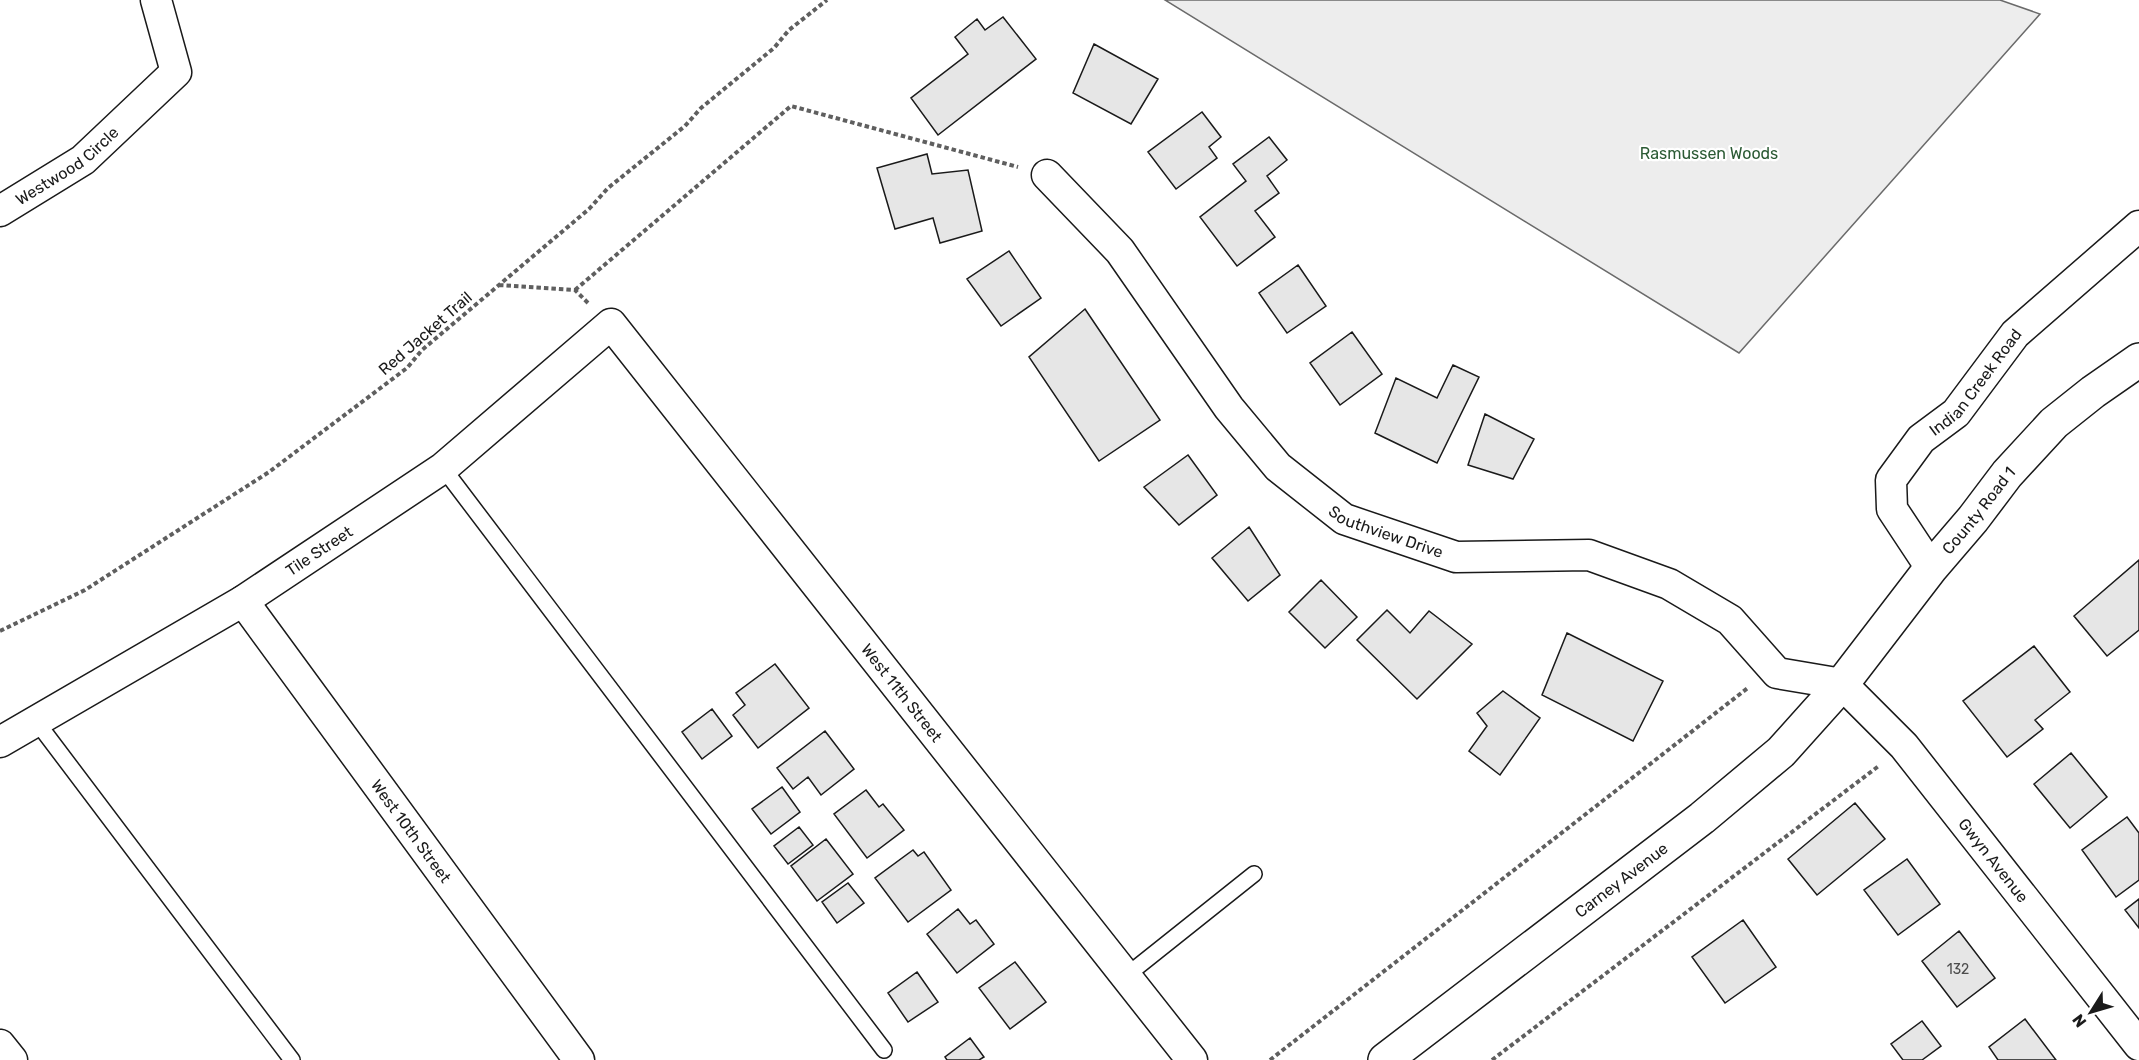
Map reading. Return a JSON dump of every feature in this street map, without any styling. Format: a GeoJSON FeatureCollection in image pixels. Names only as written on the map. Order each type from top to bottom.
{"type":"FeatureCollection","features":[{"type":"Feature","properties":{"kind":"main road","name":"County Road 1"},"geometry":{"type":"LineString","coordinates":[[1842,684],[2007,474],[2054,423],[2139,360]]}},
{"type":"Feature","properties":{"kind":"main road","name":"Carney Avenue"},"geometry":{"type":"LineString","coordinates":[[1385,1060],[1702,818],[1781,752],[1842,684]]}},
{"type":"Feature","properties":{"kind":"street","name":"Westwood Circle"},"geometry":{"type":"LineString","coordinates":[[0,211],[83,160],[176,72],[156,0]]}},
{"type":"Feature","properties":{"kind":"street","name":"Southview Drive"},"geometry":{"type":"LineString","coordinates":[[1047,175],[1120,251],[1229,408],[1278,467],[1344,519],[1456,557],[1589,555],[1669,584],[1730,620],[1777,673]]}},
{"type":"Feature","properties":{"kind":"street","name":"Indian Creek Road"},"geometry":{"type":"LineString","coordinates":[[1931,568],[1892,509],[1892,480],[1921,440],[1956,413],[2015,334],[2139,226]]}},
{"type":"Feature","properties":{"kind":"street","name":"Tile Street"},"geometry":{"type":"LineString","coordinates":[[0,741],[243,601],[443,468],[611,324]]}},
{"type":"Feature","properties":{"kind":"street","name":"West 11th Street"},"geometry":{"type":"LineString","coordinates":[[611,324],[1192,1060]]}},
{"type":"Feature","properties":{"kind":"street","name":"West 10th Street"},"geometry":{"type":"LineString","coordinates":[[243,601],[579,1060]]}},
{"type":"Feature","properties":{"kind":"street"},"geometry":{"type":"LineString","coordinates":[[1777,673],[1842,684]]}},
{"type":"Feature","properties":{"kind":"street","name":"Gwyn Avenue"},"geometry":{"type":"LineString","coordinates":[[1842,684],[1904,746],[2139,1045]]}},
{"type":"Feature","properties":{"kind":"street"},"geometry":{"type":"LineString","coordinates":[[0,1045],[12,1060]]}},
{"type":"Feature","properties":{"kind":"lane"},"geometry":{"type":"LineString","coordinates":[[443,468],[884,1050]]}},
{"type":"Feature","properties":{"kind":"lane"},"geometry":{"type":"LineString","coordinates":[[36,721],[292,1060]]}},
{"type":"Feature","properties":{"kind":"lane"},"geometry":{"type":"LineString","coordinates":[[1126,976],[1254,874]]}},
{"type":"Feature","properties":{"kind":"path","name":"Red Jacket Trail"},"geometry":{"type":"LineString","coordinates":[[0,631],[85,590],[269,472],[407,368],[422,350],[590,209],[608,188],[685,126],[700,108],[774,48],[789,30],[826,0]]}},
{"type":"Feature","properties":{"kind":"path"},"geometry":{"type":"LineString","coordinates":[[574,290],[791,106],[1047,175]]}},
{"type":"Feature","properties":{"kind":"path"},"geometry":{"type":"LineString","coordinates":[[500,285],[574,290],[611,324]]}},
{"type":"Feature","properties":{"kind":"path"},"geometry":{"type":"LineString","coordinates":[[1270,1060],[1748,688],[1777,673]]}},
{"type":"Feature","properties":{"kind":"path"},"geometry":{"type":"LineString","coordinates":[[1492,1060],[1904,746]]}},
{"type":"Feature","properties":{"kind":"shaded area","name":"Rasmussen Woods"},"geometry":{"type":"Polygon","coordinates":[[[1165,0],[2000,0],[2040,14],[1739,353],[1165,0]]]}},
{"type":"Feature","properties":{"kind":"building"},"geometry":{"type":"Polygon","coordinates":[[[1003,17],[1036,59],[938,135],[911,98],[968,54],[955,37],[977,19],[985,30],[1003,17]]]}},
{"type":"Feature","properties":{"kind":"building"},"geometry":{"type":"Polygon","coordinates":[[[1094,44],[1158,79],[1131,124],[1073,93],[1094,44]]]}},
{"type":"Feature","properties":{"kind":"building"},"geometry":{"type":"Polygon","coordinates":[[[1202,112],[1221,137],[1209,147],[1217,158],[1176,189],[1148,152],[1202,112]]]}},
{"type":"Feature","properties":{"kind":"building"},"geometry":{"type":"Polygon","coordinates":[[[1269,137],[1287,160],[1267,176],[1279,193],[1255,211],[1275,237],[1237,266],[1200,217],[1246,181],[1233,164],[1269,137]]]}},
{"type":"Feature","properties":{"kind":"building"},"geometry":{"type":"Polygon","coordinates":[[[927,154],[932,174],[968,170],[982,231],[940,243],[933,218],[895,229],[877,168],[927,154]]]}},
{"type":"Feature","properties":{"kind":"building"},"geometry":{"type":"Polygon","coordinates":[[[1009,251],[1041,298],[1001,326],[967,279],[1009,251]]]}},
{"type":"Feature","properties":{"kind":"building"},"geometry":{"type":"Polygon","coordinates":[[[1298,265],[1326,306],[1287,333],[1259,293],[1298,265]]]}},
{"type":"Feature","properties":{"kind":"building"},"geometry":{"type":"Polygon","coordinates":[[[1085,309],[1160,420],[1099,461],[1029,357],[1085,309]]]}},
{"type":"Feature","properties":{"kind":"building"},"geometry":{"type":"Polygon","coordinates":[[[1352,332],[1382,374],[1340,405],[1310,363],[1352,332]]]}},
{"type":"Feature","properties":{"kind":"building"},"geometry":{"type":"Polygon","coordinates":[[[1453,365],[1479,377],[1437,463],[1375,433],[1396,378],[1437,398],[1453,365]]]}},
{"type":"Feature","properties":{"kind":"building"},"geometry":{"type":"Polygon","coordinates":[[[1485,414],[1534,439],[1513,479],[1468,465],[1485,414]]]}},
{"type":"Feature","properties":{"kind":"building"},"geometry":{"type":"Polygon","coordinates":[[[1188,455],[1217,495],[1179,525],[1144,487],[1188,455]]]}},
{"type":"Feature","properties":{"kind":"building"},"geometry":{"type":"Polygon","coordinates":[[[1249,527],[1280,575],[1248,601],[1212,558],[1249,527]]]}},
{"type":"Feature","properties":{"kind":"building"},"geometry":{"type":"Polygon","coordinates":[[[2139,560],[2139,630],[2107,656],[2074,616],[2139,560]]]}},
{"type":"Feature","properties":{"kind":"building"},"geometry":{"type":"Polygon","coordinates":[[[1321,580],[1357,617],[1325,648],[1289,612],[1321,580]]]}},
{"type":"Feature","properties":{"kind":"building"},"geometry":{"type":"Polygon","coordinates":[[[1387,610],[1410,633],[1429,611],[1472,644],[1417,699],[1357,640],[1387,610]]]}},
{"type":"Feature","properties":{"kind":"building"},"geometry":{"type":"Polygon","coordinates":[[[1567,633],[1663,681],[1633,741],[1542,695],[1567,633]]]}},
{"type":"Feature","properties":{"kind":"building"},"geometry":{"type":"Polygon","coordinates":[[[2034,646],[2070,692],[2035,720],[2043,729],[2007,757],[1963,701],[2034,646]]]}},
{"type":"Feature","properties":{"kind":"building"},"geometry":{"type":"Polygon","coordinates":[[[775,664],[809,708],[758,748],[733,715],[745,705],[736,693],[775,664]]]}},
{"type":"Feature","properties":{"kind":"building"},"geometry":{"type":"Polygon","coordinates":[[[1503,691],[1540,718],[1500,775],[1469,751],[1487,726],[1477,713],[1503,691]]]}},
{"type":"Feature","properties":{"kind":"building"},"geometry":{"type":"Polygon","coordinates":[[[712,709],[732,736],[702,759],[682,732],[712,709]]]}},
{"type":"Feature","properties":{"kind":"building"},"geometry":{"type":"Polygon","coordinates":[[[825,731],[854,769],[821,795],[808,777],[793,789],[777,768],[825,731]]]}},
{"type":"Feature","properties":{"kind":"building"},"geometry":{"type":"Polygon","coordinates":[[[2071,753],[2107,797],[2070,828],[2034,784],[2071,753]]]}},
{"type":"Feature","properties":{"kind":"building"},"geometry":{"type":"Polygon","coordinates":[[[782,787],[800,812],[771,834],[752,809],[782,787]]]}},
{"type":"Feature","properties":{"kind":"building"},"geometry":{"type":"Polygon","coordinates":[[[866,790],[879,807],[883,804],[904,830],[867,858],[834,814],[866,790]]]}},
{"type":"Feature","properties":{"kind":"building"},"geometry":{"type":"Polygon","coordinates":[[[1855,803],[1885,839],[1817,895],[1788,859],[1855,803]]]}},
{"type":"Feature","properties":{"kind":"building"},"geometry":{"type":"Polygon","coordinates":[[[2127,817],[2139,833],[2139,880],[2116,897],[2082,850],[2127,817]]]}},
{"type":"Feature","properties":{"kind":"building"},"geometry":{"type":"Polygon","coordinates":[[[799,827],[813,845],[788,864],[774,846],[799,827]]]}},
{"type":"Feature","properties":{"kind":"building"},"geometry":{"type":"Polygon","coordinates":[[[826,839],[853,874],[817,901],[791,866],[826,839]]]}},
{"type":"Feature","properties":{"kind":"building"},"geometry":{"type":"Polygon","coordinates":[[[913,850],[918,856],[924,852],[951,890],[908,922],[875,878],[913,850]]]}},
{"type":"Feature","properties":{"kind":"building"},"geometry":{"type":"Polygon","coordinates":[[[1907,859],[1940,904],[1898,935],[1864,890],[1907,859]]]}},
{"type":"Feature","properties":{"kind":"building"},"geometry":{"type":"Polygon","coordinates":[[[848,883],[864,903],[837,923],[822,902],[848,883]]]}},
{"type":"Feature","properties":{"kind":"building"},"geometry":{"type":"Polygon","coordinates":[[[2139,899],[2139,928],[2125,910],[2139,899]]]}},
{"type":"Feature","properties":{"kind":"building"},"geometry":{"type":"Polygon","coordinates":[[[958,909],[970,924],[976,920],[994,944],[957,973],[927,934],[958,909]]]}},
{"type":"Feature","properties":{"kind":"building"},"geometry":{"type":"Polygon","coordinates":[[[1743,920],[1776,967],[1725,1003],[1692,957],[1743,920]]]}},
{"type":"Feature","properties":{"kind":"building"},"geometry":{"type":"Polygon","coordinates":[[[1959,931],[1995,978],[1957,1007],[1922,961],[1959,931]]]}},
{"type":"Feature","properties":{"kind":"building"},"geometry":{"type":"Polygon","coordinates":[[[1015,962],[1046,1002],[1010,1029],[979,988],[1015,962]]]}},
{"type":"Feature","properties":{"kind":"building"},"geometry":{"type":"Polygon","coordinates":[[[917,972],[938,1002],[908,1022],[888,993],[917,972]]]}},
{"type":"Feature","properties":{"kind":"building"},"geometry":{"type":"Polygon","coordinates":[[[2025,1019],[2056,1060],[1998,1060],[1989,1047],[2025,1019]]]}},
{"type":"Feature","properties":{"kind":"building"},"geometry":{"type":"Polygon","coordinates":[[[1922,1021],[1941,1046],[1922,1060],[1903,1060],[1891,1044],[1922,1021]]]}},
{"type":"Feature","properties":{"kind":"building"},"geometry":{"type":"Polygon","coordinates":[[[970,1038],[984,1057],[979,1060],[947,1060],[945,1057],[970,1038]]]}}]}
